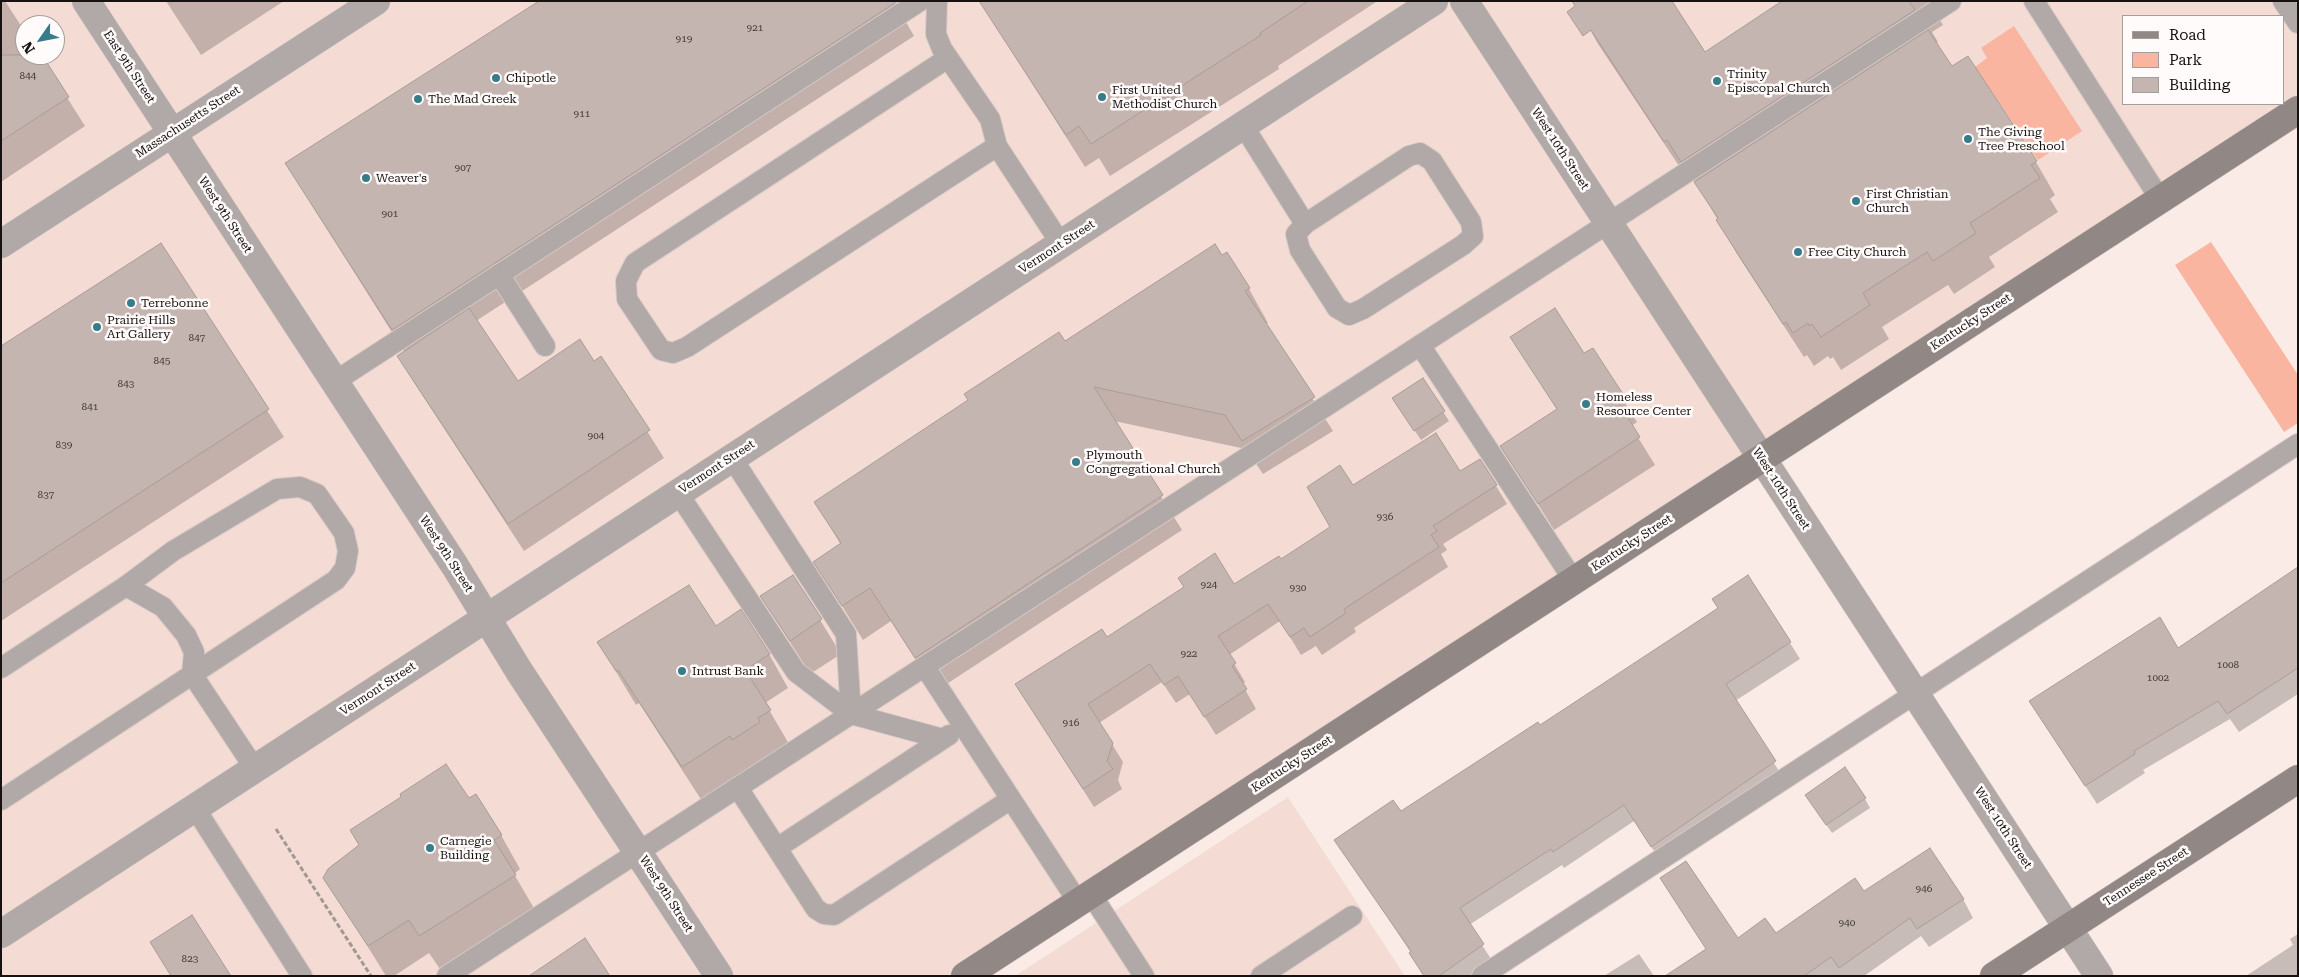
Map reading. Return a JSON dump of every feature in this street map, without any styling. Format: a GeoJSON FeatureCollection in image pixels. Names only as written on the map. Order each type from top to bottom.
{"type":"FeatureCollection","features":[{"type":"Feature","properties":{"kind":"main road","name":"Kentucky Street"},"geometry":{"type":"LineString","coordinates":[[965,976],[2298,110]]}},
{"type":"Feature","properties":{"kind":"main road","name":"Tennessee Street"},"geometry":{"type":"LineString","coordinates":[[1994,976],[2298,779]]}},
{"type":"Feature","properties":{"kind":"street","name":"East 9th Street"},"geometry":{"type":"LineString","coordinates":[[86,1],[172,133]]}},
{"type":"Feature","properties":{"kind":"street","name":"Massachusetts Street"},"geometry":{"type":"LineString","coordinates":[[1,244],[376,1]]}},
{"type":"Feature","properties":{"kind":"street","name":"Vermont Street"},"geometry":{"type":"LineString","coordinates":[[1,934],[1434,1]]}},
{"type":"Feature","properties":{"kind":"street","name":"West 10th Street"},"geometry":{"type":"LineString","coordinates":[[1464,1],[2099,976]]}},
{"type":"Feature","properties":{"kind":"street","name":"West 9th Street"},"geometry":{"type":"LineString","coordinates":[[172,133],[455,566],[486,618],[719,976]]}},
{"type":"Feature","properties":{"kind":"lane"},"geometry":{"type":"LineString","coordinates":[[334,382],[920,1]]}},
{"type":"Feature","properties":{"kind":"lane"},"geometry":{"type":"LineString","coordinates":[[937,1],[936,34],[948,58],[990,119],[997,146],[1061,244]]}},
{"type":"Feature","properties":{"kind":"lane"},"geometry":{"type":"LineString","coordinates":[[447,976],[1951,1]]}},
{"type":"Feature","properties":{"kind":"lane"},"geometry":{"type":"LineString","coordinates":[[2034,1],[2160,199]]}},
{"type":"Feature","properties":{"kind":"lane"},"geometry":{"type":"LineString","coordinates":[[2283,1],[2298,23]]}},
{"type":"Feature","properties":{"kind":"lane"},"geometry":{"type":"LineString","coordinates":[[948,58],[635,263],[626,281],[627,299],[660,350],[673,353],[687,347],[997,146]]}},
{"type":"Feature","properties":{"kind":"lane"},"geometry":{"type":"LineString","coordinates":[[1243,125],[1305,224]]}},
{"type":"Feature","properties":{"kind":"lane"},"geometry":{"type":"LineString","coordinates":[[1420,153],[1432,161],[1471,222],[1472,236],[1447,256],[1363,310],[1349,315],[1337,308],[1300,250],[1296,234],[1305,224],[1409,156],[1420,153]]}},
{"type":"Feature","properties":{"kind":"lane"},"geometry":{"type":"LineString","coordinates":[[499,274],[545,346]]}},
{"type":"Feature","properties":{"kind":"lane"},"geometry":{"type":"LineString","coordinates":[[1420,345],[1574,581]]}},
{"type":"Feature","properties":{"kind":"lane"},"geometry":{"type":"LineString","coordinates":[[1482,976],[2298,444]]}},
{"type":"Feature","properties":{"kind":"lane"},"geometry":{"type":"LineString","coordinates":[[732,458],[846,634],[851,714]]}},
{"type":"Feature","properties":{"kind":"lane"},"geometry":{"type":"LineString","coordinates":[[1,668],[126,586],[173,551],[277,489],[300,487],[317,494],[344,534],[348,551],[346,568],[336,580],[1,800]]}},
{"type":"Feature","properties":{"kind":"lane"},"geometry":{"type":"LineString","coordinates":[[678,493],[796,672],[851,714],[943,739]]}},
{"type":"Feature","properties":{"kind":"lane"},"geometry":{"type":"LineString","coordinates":[[126,586],[163,607],[186,635],[194,652],[192,674],[255,768]]}},
{"type":"Feature","properties":{"kind":"lane"},"geometry":{"type":"LineString","coordinates":[[924,667],[1011,799],[1144,976]]}},
{"type":"Feature","properties":{"kind":"lane"},"geometry":{"type":"LineString","coordinates":[[776,848],[963,726]]}},
{"type":"Feature","properties":{"kind":"lane"},"geometry":{"type":"LineString","coordinates":[[738,788],[816,909],[824,914],[834,915],[1011,799]]}},
{"type":"Feature","properties":{"kind":"lane"},"geometry":{"type":"LineString","coordinates":[[195,808],[302,976]]}},
{"type":"Feature","properties":{"kind":"lane"},"geometry":{"type":"LineString","coordinates":[[1260,976],[1352,916]]}},
{"type":"Feature","properties":{"kind":"path"},"geometry":{"type":"LineString","coordinates":[[276,829],[371,976]]}},
{"type":"Feature","properties":{"kind":"shaded area"},"geometry":{"type":"Polygon","coordinates":[[[1,1],[2298,1],[2298,110],[965,976],[1,976],[1,1]]]}},
{"type":"Feature","properties":{"kind":"shaded area"},"geometry":{"type":"Polygon","coordinates":[[[1288,797],[1405,976],[1015,976],[1288,797]]]}},
{"type":"Feature","properties":{"kind":"green space"},"geometry":{"type":"Polygon","coordinates":[[[2014,26],[2082,131],[2038,160],[1975,67],[1987,58],[1981,48],[2014,26]]]}},
{"type":"Feature","properties":{"kind":"green space"},"geometry":{"type":"Polygon","coordinates":[[[2211,242],[2298,375],[2298,423],[2284,432],[2175,265],[2211,242]]]}},
{"type":"Feature","properties":{"kind":"building"},"geometry":{"type":"Polygon","coordinates":[[[539,1],[898,1],[392,330],[285,163],[539,1]]]}},
{"type":"Feature","properties":{"kind":"building","name":"First United Methodist Church"},"geometry":{"type":"Polygon","coordinates":[[[979,1],[1308,1],[1260,33],[1261,35],[1091,144],[1079,126],[1066,135],[979,1]]]}},
{"type":"Feature","properties":{"kind":"building","name":"Trinity Episcopal Church"},"geometry":{"type":"Polygon","coordinates":[[[1572,1],[1672,1],[1705,52],[1782,1],[1909,1],[1915,10],[1681,162],[1667,140],[1664,142],[1591,30],[1583,36],[1567,12],[1575,6],[1572,1]]]}},
{"type":"Feature","properties":{"kind":"building","name":"First Christian Church"},"geometry":{"type":"Polygon","coordinates":[[[1928,30],[1952,66],[1968,56],[2037,161],[2031,165],[2040,178],[1970,223],[1976,233],[1933,261],[1927,252],[1863,293],[1870,305],[1821,337],[1812,324],[1809,326],[1808,323],[1793,333],[1786,322],[1783,324],[1716,220],[1718,218],[1694,182],[1928,30]]]}},
{"type":"Feature","properties":{"kind":"building"},"geometry":{"type":"Polygon","coordinates":[[[1,55],[15,55],[15,65],[48,65],[69,97],[1,141],[1,55]]]}},
{"type":"Feature","properties":{"kind":"building"},"geometry":{"type":"Polygon","coordinates":[[[161,243],[269,409],[1,583],[1,346],[161,243]]]}},
{"type":"Feature","properties":{"kind":"building","name":"Plymouth Congregational Church"},"geometry":{"type":"Polygon","coordinates":[[[1215,244],[1222,255],[1227,252],[1250,288],[1245,291],[1315,397],[1242,441],[1225,415],[1094,387],[1163,495],[915,658],[870,588],[842,606],[813,562],[841,543],[814,502],[968,400],[964,394],[1059,332],[1065,341],[1215,244]]]}},
{"type":"Feature","properties":{"kind":"building"},"geometry":{"type":"Polygon","coordinates":[[[469,308],[518,381],[580,339],[594,361],[601,356],[650,430],[508,524],[397,356],[469,308]]]}},
{"type":"Feature","properties":{"kind":"building","name":"Homeless Resource Center"},"geometry":{"type":"Polygon","coordinates":[[[1555,308],[1584,353],[1593,348],[1623,394],[1616,399],[1640,437],[1538,504],[1500,446],[1557,409],[1510,337],[1555,308]]]}},
{"type":"Feature","properties":{"kind":"building"},"geometry":{"type":"Polygon","coordinates":[[[1423,378],[1445,411],[1414,431],[1392,398],[1423,378]]]}},
{"type":"Feature","properties":{"kind":"building"},"geometry":{"type":"Polygon","coordinates":[[[1436,433],[1460,471],[1480,459],[1497,485],[1433,526],[1437,531],[1431,535],[1439,547],[1344,609],[1346,613],[1310,637],[1304,628],[1290,637],[1268,604],[1218,636],[1236,663],[1232,666],[1247,689],[1204,717],[1178,676],[1164,685],[1150,664],[1088,704],[1113,743],[1107,761],[1113,769],[1083,789],[1015,684],[1102,629],[1107,637],[1184,587],[1178,578],[1215,553],[1234,584],[1279,556],[1281,559],[1330,527],[1307,487],[1340,465],[1353,485],[1436,433]]]}},
{"type":"Feature","properties":{"kind":"building"},"geometry":{"type":"Polygon","coordinates":[[[2298,567],[2298,668],[2227,714],[2218,701],[2134,751],[2135,754],[2085,786],[2029,701],[2160,617],[2178,648],[2298,567]]]}},
{"type":"Feature","properties":{"kind":"building"},"geometry":{"type":"Polygon","coordinates":[[[793,575],[822,619],[790,641],[760,596],[793,575]]]}},
{"type":"Feature","properties":{"kind":"building"},"geometry":{"type":"Polygon","coordinates":[[[1748,575],[1791,642],[1726,684],[1776,761],[1651,847],[1624,805],[1553,852],[1551,849],[1460,908],[1484,944],[1439,976],[1424,976],[1409,953],[1411,951],[1334,840],[1393,800],[1401,811],[1538,722],[1540,725],[1718,608],[1712,599],[1748,575]]]}},
{"type":"Feature","properties":{"kind":"building","name":"Intrust Bank"},"geometry":{"type":"Polygon","coordinates":[[[689,585],[716,626],[741,609],[770,654],[745,670],[771,710],[758,718],[760,722],[732,740],[730,736],[682,767],[618,670],[616,671],[597,642],[689,585]]]}},
{"type":"Feature","properties":{"kind":"building","name":"Carnegie Building"},"geometry":{"type":"Polygon","coordinates":[[[446,764],[469,798],[476,794],[502,835],[494,840],[516,875],[419,936],[409,920],[368,946],[323,878],[328,869],[359,845],[350,830],[401,797],[400,794],[446,764]]]}},
{"type":"Feature","properties":{"kind":"building"},"geometry":{"type":"Polygon","coordinates":[[[1845,767],[1866,798],[1826,825],[1805,795],[1845,767]]]}},
{"type":"Feature","properties":{"kind":"building"},"geometry":{"type":"Polygon","coordinates":[[[1930,848],[1964,899],[1917,929],[1910,918],[1839,968],[1831,957],[1804,976],[1665,976],[1706,949],[1660,878],[1686,861],[1738,938],[1765,918],[1776,933],[1855,878],[1864,891],[1930,848]]]}},
{"type":"Feature","properties":{"kind":"building"},"geometry":{"type":"Polygon","coordinates":[[[192,915],[231,976],[171,976],[150,942],[192,915]]]}},
{"type":"Feature","properties":{"kind":"building"},"geometry":{"type":"Polygon","coordinates":[[[585,938],[610,976],[529,976],[585,938]]]}},
{"type":"Feature","properties":{"kind":"place","name":"Chipotle"},"geometry":{"type":"Point","coordinates":[496,78]}},
{"type":"Feature","properties":{"kind":"place","name":"Trinity Episcopal Church"},"geometry":{"type":"Point","coordinates":[1717,81]}},
{"type":"Feature","properties":{"kind":"place","name":"First United Methodist Church"},"geometry":{"type":"Point","coordinates":[1102,97]}},
{"type":"Feature","properties":{"kind":"place","name":"The Mad Greek"},"geometry":{"type":"Point","coordinates":[418,99]}},
{"type":"Feature","properties":{"kind":"place","name":"The Giving Tree Preschool"},"geometry":{"type":"Point","coordinates":[1968,139]}},
{"type":"Feature","properties":{"kind":"place","name":"Weaver's"},"geometry":{"type":"Point","coordinates":[366,178]}},
{"type":"Feature","properties":{"kind":"place","name":"First Christian Church"},"geometry":{"type":"Point","coordinates":[1856,201]}},
{"type":"Feature","properties":{"kind":"place","name":"Free City Church"},"geometry":{"type":"Point","coordinates":[1798,252]}},
{"type":"Feature","properties":{"kind":"place","name":"Terrebonne"},"geometry":{"type":"Point","coordinates":[131,303]}},
{"type":"Feature","properties":{"kind":"place","name":"Prairie Hills Art Gallery"},"geometry":{"type":"Point","coordinates":[97,327]}},
{"type":"Feature","properties":{"kind":"place","name":"Homeless Resource Center"},"geometry":{"type":"Point","coordinates":[1586,404]}},
{"type":"Feature","properties":{"kind":"place","name":"Plymouth Congregational Church"},"geometry":{"type":"Point","coordinates":[1076,462]}},
{"type":"Feature","properties":{"kind":"place","name":"Intrust Bank"},"geometry":{"type":"Point","coordinates":[682,671]}},
{"type":"Feature","properties":{"kind":"place","name":"Carnegie Building"},"geometry":{"type":"Point","coordinates":[430,848]}}]}
